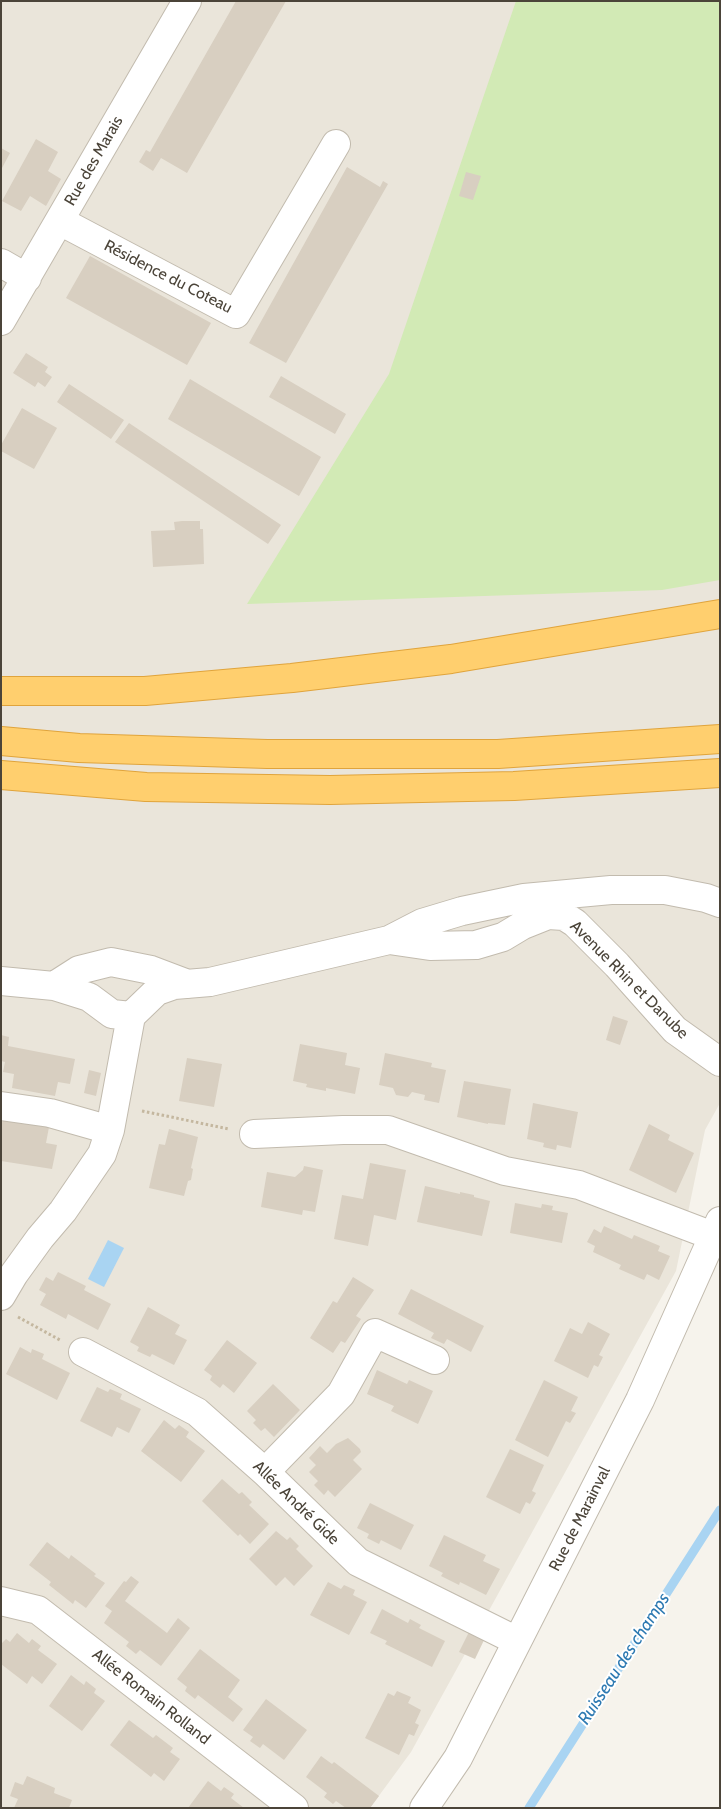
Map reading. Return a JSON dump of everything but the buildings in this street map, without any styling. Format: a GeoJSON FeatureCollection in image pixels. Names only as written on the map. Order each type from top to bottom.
{"type":"FeatureCollection","features":[{"type":"Feature","properties":{"kind":"highway"},"geometry":{"type":"LineString","coordinates":[[1,691],[145,691],[292,678],[451,659],[720,614]]}},
{"type":"Feature","properties":{"kind":"highway"},"geometry":{"type":"LineString","coordinates":[[1,741],[79,748],[268,754],[498,754],[720,738]]}},
{"type":"Feature","properties":{"kind":"highway"},"geometry":{"type":"LineString","coordinates":[[514,786],[720,773]]}},
{"type":"Feature","properties":{"kind":"highway"},"geometry":{"type":"LineString","coordinates":[[1,775],[156,787],[330,790],[514,786],[720,786]]}},
{"type":"Feature","properties":{"kind":"street","name":"Rue des Marais"},"geometry":{"type":"LineString","coordinates":[[1,321],[187,1]]}},
{"type":"Feature","properties":{"kind":"street","name":"Résidence du Coteau"},"geometry":{"type":"LineString","coordinates":[[60,220],[236,314],[336,144]]}},
{"type":"Feature","properties":{"kind":"street"},"geometry":{"type":"LineString","coordinates":[[1,263],[27,278]]}},
{"type":"Feature","properties":{"kind":"street","name":"Avenue Rhin et Danube"},"geometry":{"type":"LineString","coordinates":[[131,1016],[158,991],[174,985],[210,982],[389,940],[422,923],[462,911],[524,898],[611,890],[665,890],[720,902]]}},
{"type":"Feature","properties":{"kind":"street","name":"Avenue Rhin et Danube"},"geometry":{"type":"LineString","coordinates":[[389,940],[430,946],[476,945],[503,936],[523,925],[548,916],[564,916],[575,923],[617,965],[675,1030],[720,1062]]}},
{"type":"Feature","properties":{"kind":"street","name":"Avenue Rhin et Danube"},"geometry":{"type":"LineString","coordinates":[[54,986],[79,970],[111,962],[151,970],[188,984]]}},
{"type":"Feature","properties":{"kind":"street"},"geometry":{"type":"LineString","coordinates":[[1,981],[54,986],[88,997],[112,1014],[131,1016],[112,1118],[102,1154],[80,1188],[14,1274],[9,1306]]}},
{"type":"Feature","properties":{"kind":"street"},"geometry":{"type":"LineString","coordinates":[[1,1106],[50,1113],[112,1118]]}},
{"type":"Feature","properties":{"kind":"street"},"geometry":{"type":"LineString","coordinates":[[254,1134],[388,1130],[505,1172],[580,1185],[716,1229]]}},
{"type":"Feature","properties":{"kind":"street","name":"Rue de Marainval"},"geometry":{"type":"LineString","coordinates":[[424,1808],[458,1758],[640,1400],[716,1229]]}},
{"type":"Feature","properties":{"kind":"street"},"geometry":{"type":"LineString","coordinates":[[265,1472],[341,1394],[375,1333],[435,1360]]}},
{"type":"Feature","properties":{"kind":"street","name":"Allée André Gide"},"geometry":{"type":"LineString","coordinates":[[83,1352],[197,1412],[265,1472],[358,1562],[517,1641]]}},
{"type":"Feature","properties":{"kind":"street","name":"Allée Romain Rolland"},"geometry":{"type":"LineString","coordinates":[[1,1601],[38,1610],[294,1808]]}},
{"type":"Feature","properties":{"kind":"path"},"geometry":{"type":"LineString","coordinates":[[112,1118],[254,1134]]}},
{"type":"Feature","properties":{"kind":"path"},"geometry":{"type":"LineString","coordinates":[[9,1306],[83,1352]]}},
{"type":"Feature","properties":{"kind":"shaded area"},"geometry":{"type":"Polygon","coordinates":[[[1,1],[720,1],[720,1103],[705,1130],[676,1271],[411,1752],[370,1808],[1,1808],[1,1]]]}},
{"type":"Feature","properties":{"kind":"green space"},"geometry":{"type":"Polygon","coordinates":[[[516,1],[720,1],[720,580],[662,590],[247,604],[389,374],[516,1]]]}},
{"type":"Feature","properties":{"kind":"water"},"geometry":{"type":"Polygon","coordinates":[[[108,1240],[124,1248],[104,1287],[88,1279],[108,1240]]]}},
{"type":"Feature","properties":{"kind":"waterway","name":"Ruisseau des champs"},"geometry":{"type":"LineString","coordinates":[[529,1808],[720,1510]]}}]}
